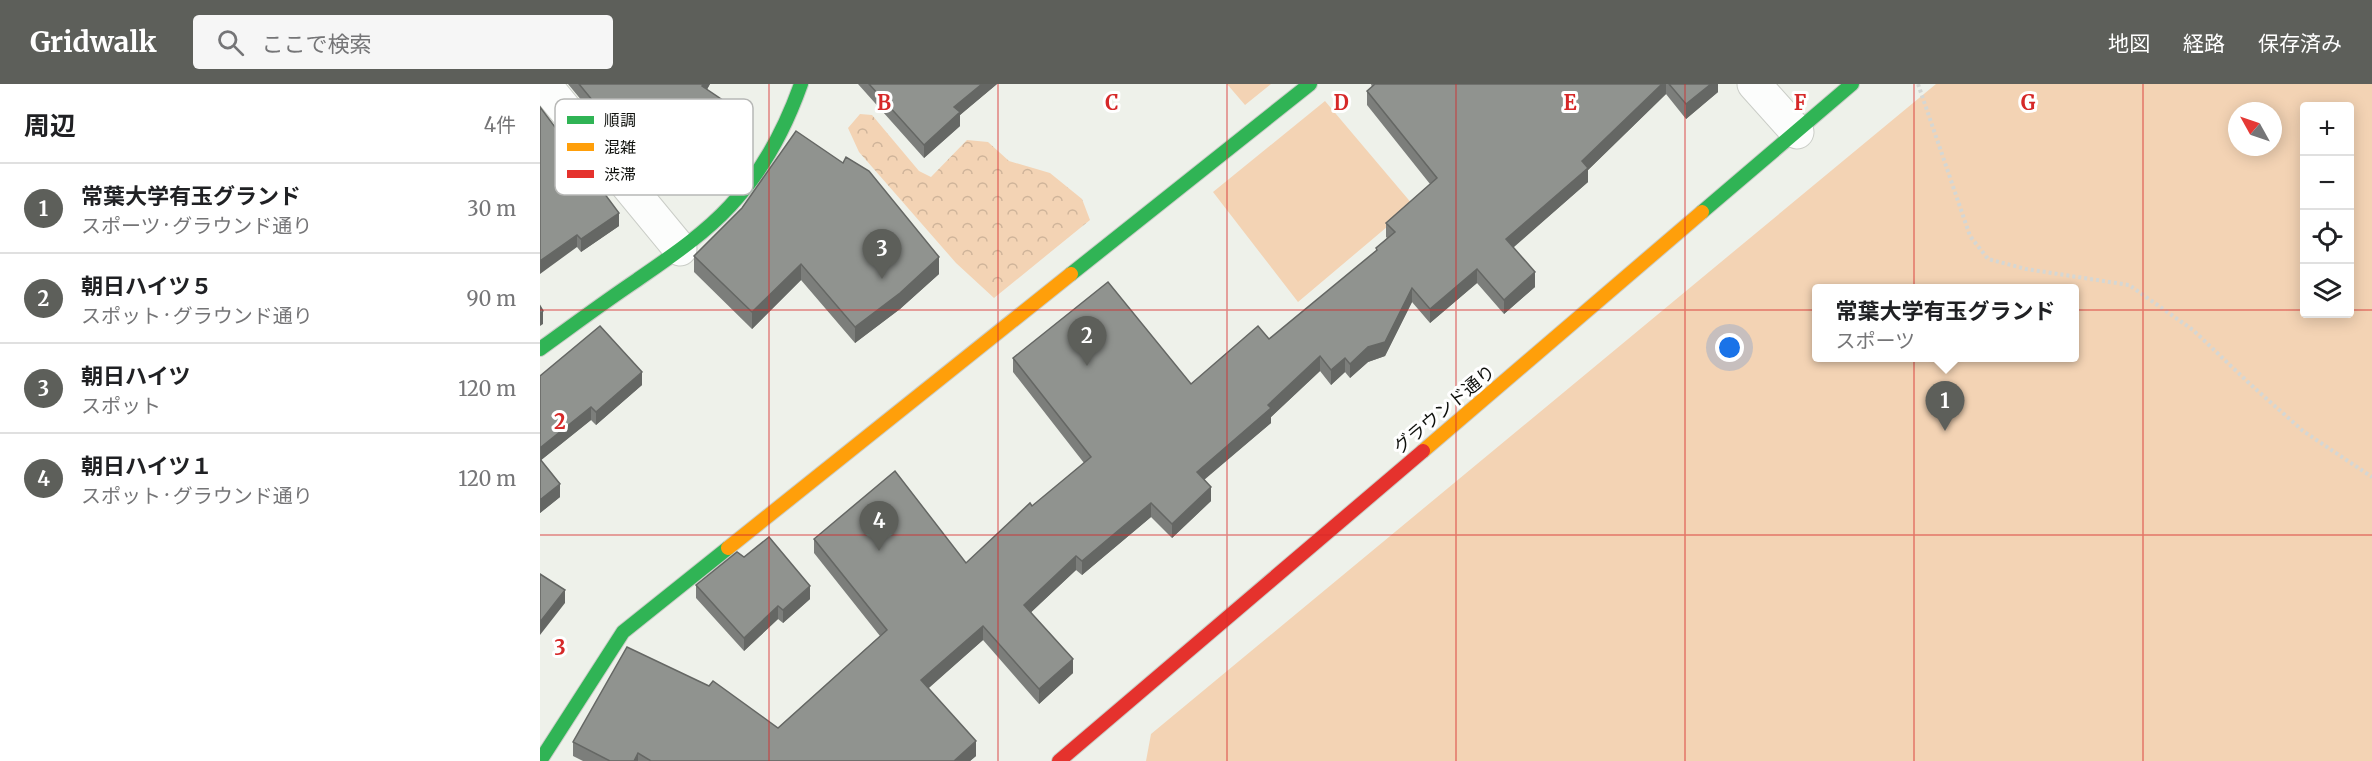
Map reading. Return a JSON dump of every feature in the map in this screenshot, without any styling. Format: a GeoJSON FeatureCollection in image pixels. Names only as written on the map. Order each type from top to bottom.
{"type":"FeatureCollection","features":[{"type":"Feature","properties":{"kind":"street"},"geometry":{"type":"LineString","coordinates":[[544,84],[556,99]]}},
{"type":"Feature","properties":{"kind":"street"},"geometry":{"type":"LineString","coordinates":[[753,177],[764,162],[786,121],[801,84]]}},
{"type":"Feature","properties":{"kind":"street"},"geometry":{"type":"LineString","coordinates":[[540,761],[623,632],[1310,84]]}},
{"type":"Feature","properties":{"kind":"street"},"geometry":{"type":"LineString","coordinates":[[1755,84],[1797,132]]}},
{"type":"Feature","properties":{"kind":"street","name":"グラウンド通り"},"geometry":{"type":"LineString","coordinates":[[1061,761],[1852,84]]}},
{"type":"Feature","properties":{"kind":"street"},"geometry":{"type":"LineString","coordinates":[[635,195],[680,249]]}},
{"type":"Feature","properties":{"kind":"street"},"geometry":{"type":"LineString","coordinates":[[540,349],[680,249],[717,219],[739,195]]}},
{"type":"Feature","properties":{"kind":"path"},"geometry":{"type":"LineString","coordinates":[[1918,84],[1970,236],[1988,259],[2026,269],[2129,285],[2193,330],[2303,430],[2372,477]]}},
{"type":"Feature","properties":{"kind":"green space"},"geometry":{"type":"Polygon","coordinates":[[[1227,84],[1271,84],[1245,105],[1227,84]]]}},
{"type":"Feature","properties":{"kind":"green space"},"geometry":{"type":"Polygon","coordinates":[[[1936,84],[2372,84],[2372,761],[1146,761],[1151,734],[1936,84]]]}},
{"type":"Feature","properties":{"kind":"green space"},"geometry":{"type":"Polygon","coordinates":[[[1325,101],[1413,205],[1298,302],[1213,192],[1325,101]]]}},
{"type":"Feature","properties":{"kind":"green space"},"geometry":{"type":"Polygon","coordinates":[[[860,114],[872,115],[919,171],[931,177],[967,140],[988,142],[1009,161],[1050,173],[1082,199],[1090,220],[994,298],[956,263],[859,152],[848,128],[860,114]]]}},
{"type":"Feature","properties":{"kind":"building"},"geometry":{"type":"Polygon","coordinates":[[[579,84],[703,84],[702,86],[721,99],[591,99],[579,84]]]}},
{"type":"Feature","properties":{"kind":"building"},"geometry":{"type":"Polygon","coordinates":[[[869,84],[982,84],[954,107],[960,112],[924,145],[869,84]]]}},
{"type":"Feature","properties":{"kind":"building"},"geometry":{"type":"Polygon","coordinates":[[[1375,84],[1662,84],[1582,161],[1588,168],[1506,239],[1535,272],[1504,300],[1477,269],[1430,309],[1412,288],[1385,342],[1368,347],[1350,364],[1345,358],[1331,370],[1320,356],[1268,405],[1271,408],[1197,472],[1211,487],[1172,524],[1151,503],[1082,561],[1076,556],[1024,605],[1073,659],[1039,689],[983,626],[921,680],[976,741],[954,761],[651,761],[638,753],[634,761],[610,761],[573,742],[627,647],[709,686],[713,681],[778,728],[887,630],[814,539],[895,471],[966,563],[1030,503],[1032,506],[1091,457],[1013,358],[1108,282],[1191,384],[1258,326],[1269,339],[1377,250],[1376,248],[1395,232],[1386,223],[1437,178],[1367,91],[1375,84]]]}},
{"type":"Feature","properties":{"kind":"building"},"geometry":{"type":"Polygon","coordinates":[[[1669,84],[1711,84],[1686,104],[1669,84]]]}},
{"type":"Feature","properties":{"kind":"building"},"geometry":{"type":"Polygon","coordinates":[[[540,107],[555,127],[555,195],[606,195],[619,213],[581,239],[577,235],[540,261],[540,107]]]}},
{"type":"Feature","properties":{"kind":"building"},"geometry":{"type":"Polygon","coordinates":[[[796,131],[843,163],[846,157],[869,171],[939,257],[900,293],[855,327],[801,264],[752,312],[694,256],[742,208],[796,131]]]}},
{"type":"Feature","properties":{"kind":"building"},"geometry":{"type":"Polygon","coordinates":[[[600,326],[642,372],[596,412],[591,407],[540,448],[540,376],[600,326]]]}},
{"type":"Feature","properties":{"kind":"building"},"geometry":{"type":"Polygon","coordinates":[[[540,459],[560,484],[540,500],[540,459]]]}},
{"type":"Feature","properties":{"kind":"building"},"geometry":{"type":"Polygon","coordinates":[[[769,537],[810,586],[783,610],[778,606],[744,638],[696,585],[737,552],[744,557],[769,537]]]}},
{"type":"Feature","properties":{"kind":"building"},"geometry":{"type":"Polygon","coordinates":[[[540,574],[565,590],[540,622],[540,574]]]}},
{"type":"Feature","properties":{"kind":"traffic: fast"},"geometry":{"type":"LineString","coordinates":[[753,178],[772,149],[801,84]]}},
{"type":"Feature","properties":{"kind":"traffic: fast"},"geometry":{"type":"LineString","coordinates":[[1071,274],[1310,84]]}},
{"type":"Feature","properties":{"kind":"traffic: fast"},"geometry":{"type":"LineString","coordinates":[[1702,212],[1852,84]]}},
{"type":"Feature","properties":{"kind":"traffic: fast"},"geometry":{"type":"LineString","coordinates":[[540,349],[674,254],[720,217],[740,195]]}},
{"type":"Feature","properties":{"kind":"traffic: fast"},"geometry":{"type":"LineString","coordinates":[[540,761],[623,632],[728,548]]}},
{"type":"Feature","properties":{"kind":"traffic: slow"},"geometry":{"type":"LineString","coordinates":[[1423,451],[1702,212]]}},
{"type":"Feature","properties":{"kind":"traffic: slow"},"geometry":{"type":"LineString","coordinates":[[728,548],[1071,274]]}},
{"type":"Feature","properties":{"kind":"traffic: jam"},"geometry":{"type":"LineString","coordinates":[[1059,761],[1423,451]]}},
{"type":"Feature","properties":{"kind":"place","name":"朝日ハイツ"},"geometry":{"type":"Point","coordinates":[882,279]}},
{"type":"Feature","properties":{"kind":"place","name":"朝日ハイツ５"},"geometry":{"type":"Point","coordinates":[1087,366]}},
{"type":"Feature","properties":{"kind":"place","name":"常葉大学有玉グランド"},"geometry":{"type":"Point","coordinates":[1945,431]}},
{"type":"Feature","properties":{"kind":"place","name":"朝日ハイツ１"},"geometry":{"type":"Point","coordinates":[879,551]}}]}
